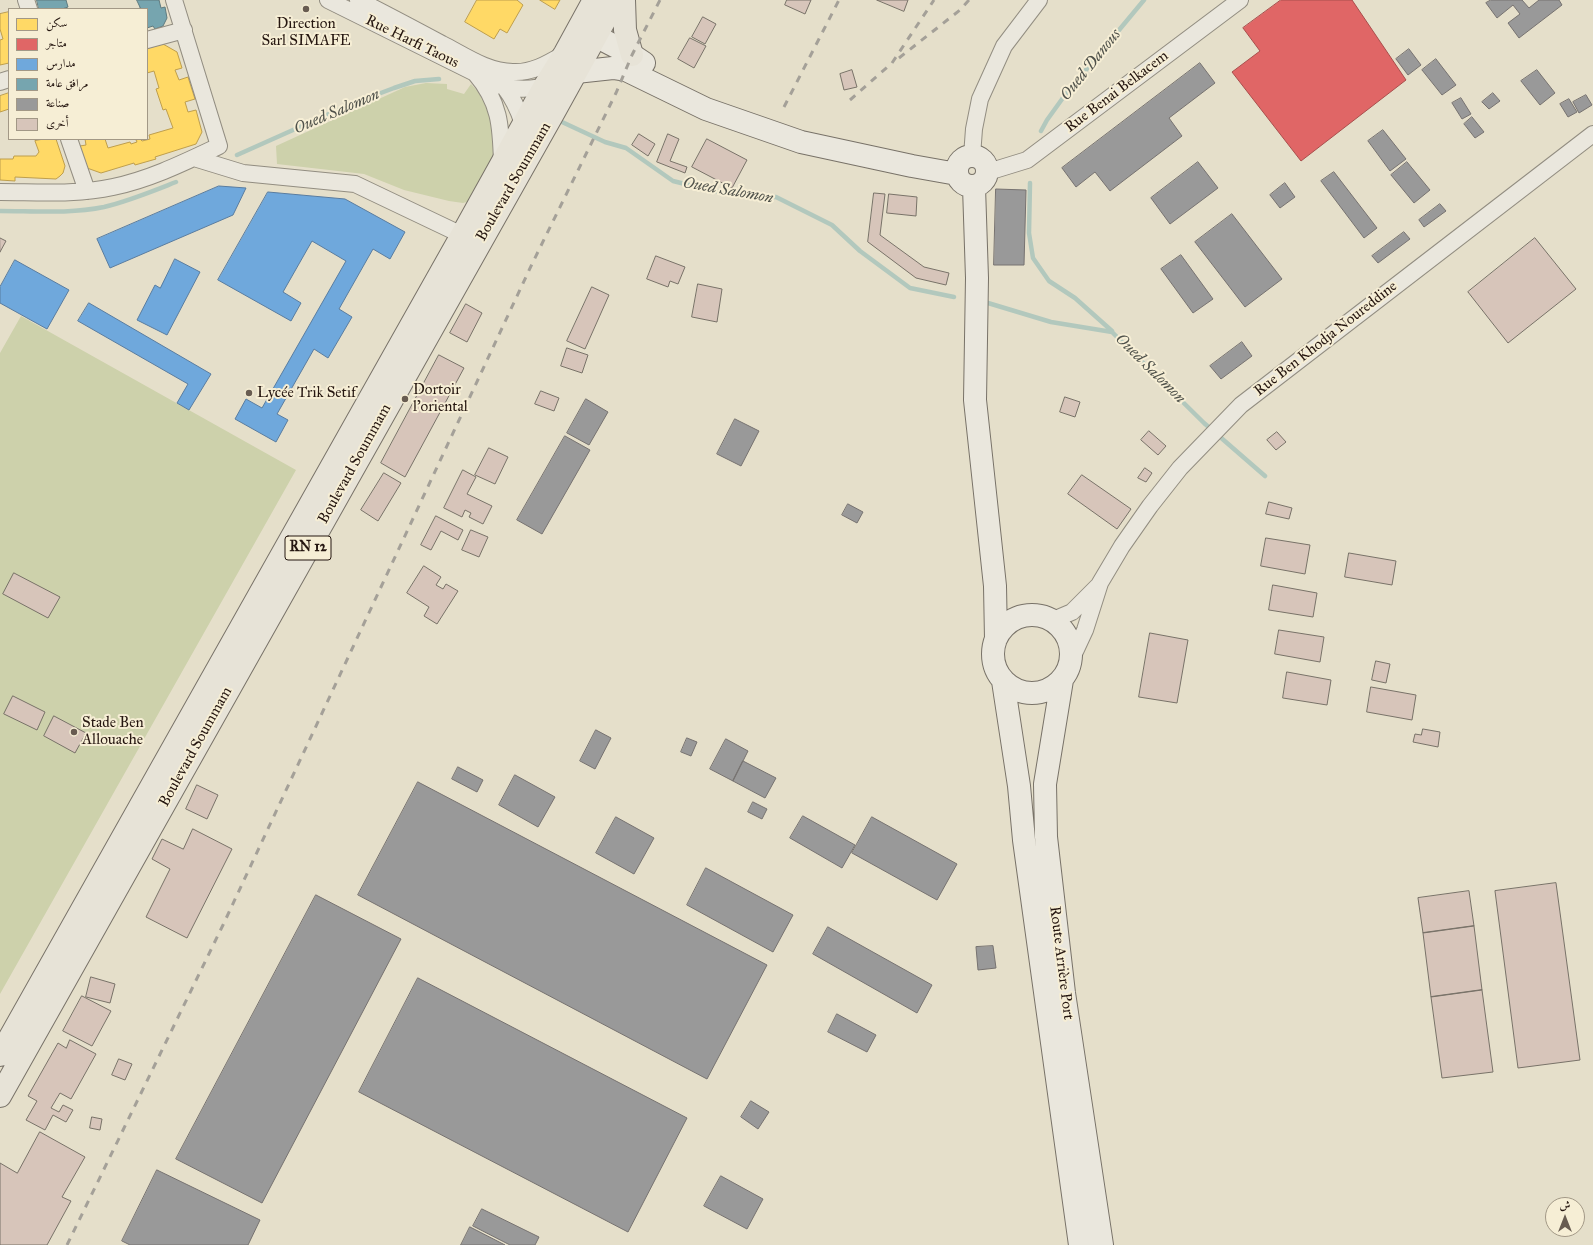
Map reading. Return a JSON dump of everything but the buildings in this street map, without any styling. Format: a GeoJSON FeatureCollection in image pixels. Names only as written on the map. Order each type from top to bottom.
{"type":"FeatureCollection","features":[{"type":"Feature","properties":{"kind":"main road","name":"Boulevard Soummam"},"geometry":{"type":"LineString","coordinates":[[0,1096],[576,72],[580,42],[594,0]]}},
{"type":"Feature","properties":{"kind":"main road","name":"Boulevard Soummam"},"geometry":{"type":"LineString","coordinates":[[0,1055],[544,87],[616,0]]}},
{"type":"Feature","properties":{"kind":"main road"},"geometry":{"type":"LineString","coordinates":[[624,0],[625,30],[629,62]]}},
{"type":"Feature","properties":{"kind":"street"},"geometry":{"type":"LineString","coordinates":[[174,0],[219,146],[232,164],[243,173]]}},
{"type":"Feature","properties":{"kind":"street","name":"Rue Harfi Taous"},"geometry":{"type":"LineString","coordinates":[[328,0],[476,68],[527,72],[539,68],[580,42]]}},
{"type":"Feature","properties":{"kind":"street","name":"Rue Harfi Taous"},"geometry":{"type":"LineString","coordinates":[[358,0],[476,68],[488,81],[502,86],[527,89],[544,87],[576,72]]}},
{"type":"Feature","properties":{"kind":"street"},"geometry":{"type":"LineString","coordinates":[[996,639],[1003,628],[1013,619],[1035,614],[1053,620],[1068,636],[1072,658],[1069,669],[1062,680],[1052,688],[1040,693],[1026,693],[1014,689],[1003,680],[993,661],[993,650],[996,639],[995,586],[975,400],[977,278],[973,178],[985,162],[982,159],[972,156],[974,129],[980,99],[1004,46],[1039,0]]}},
{"type":"Feature","properties":{"kind":"street","name":"Rue Benai Belkacem"},"geometry":{"type":"LineString","coordinates":[[973,178],[1027,160],[1240,0]]}},
{"type":"Feature","properties":{"kind":"street"},"geometry":{"type":"LineString","coordinates":[[148,40],[184,30]]}},
{"type":"Feature","properties":{"kind":"street"},"geometry":{"type":"LineString","coordinates":[[580,42],[664,75],[712,101],[740,120],[772,132],[814,145],[973,178]]}},
{"type":"Feature","properties":{"kind":"street"},"geometry":{"type":"LineString","coordinates":[[576,72],[606,68],[629,62]]}},
{"type":"Feature","properties":{"kind":"street","name":"Rue Harfi Taous"},"geometry":{"type":"LineString","coordinates":[[476,68],[497,110],[501,135],[502,163]]}},
{"type":"Feature","properties":{"kind":"street"},"geometry":{"type":"LineString","coordinates":[[502,86],[506,89],[513,100],[523,124],[528,157]]}},
{"type":"Feature","properties":{"kind":"street","name":"Rue Ben Khodja Noureddine"},"geometry":{"type":"LineString","coordinates":[[1072,658],[1085,630],[1100,583],[1122,546],[1150,506],[1180,468],[1241,405],[1593,134]]}},
{"type":"Feature","properties":{"kind":"street"},"geometry":{"type":"LineString","coordinates":[[69,140],[87,191]]}},
{"type":"Feature","properties":{"kind":"street"},"geometry":{"type":"LineString","coordinates":[[0,192],[87,191],[113,187],[139,180],[194,158],[219,146]]}},
{"type":"Feature","properties":{"kind":"street"},"geometry":{"type":"LineString","coordinates":[[194,158],[243,173],[355,184],[462,235]]}},
{"type":"Feature","properties":{"kind":"street","name":"Rue Ben Khodja Noureddine"},"geometry":{"type":"LineString","coordinates":[[1053,620],[1072,612],[1100,583]]}},
{"type":"Feature","properties":{"kind":"street"},"geometry":{"type":"LineString","coordinates":[[995,586],[1026,615]]}},
{"type":"Feature","properties":{"kind":"street","name":"Route Arrière Port"},"geometry":{"type":"LineString","coordinates":[[1003,680],[1019,786],[1024,840],[1080,1245]]}},
{"type":"Feature","properties":{"kind":"street","name":"Route Arrière Port"},"geometry":{"type":"LineString","coordinates":[[1062,680],[1045,784],[1046,837],[1064,993],[1102,1245]]}},
{"type":"Feature","properties":{"kind":"green space"},"geometry":{"type":"Polygon","coordinates":[[[426,83],[447,84],[447,89],[464,94],[471,84],[483,100],[487,110],[493,131],[494,152],[492,162],[486,176],[471,201],[463,203],[449,201],[404,190],[364,174],[277,164],[276,146],[405,87],[426,83]]]}},
{"type":"Feature","properties":{"kind":"green space","name":"Stade Ben Allouache"},"geometry":{"type":"Polygon","coordinates":[[[21,316],[296,470],[0,994],[0,353],[21,316]]]}},
{"type":"Feature","properties":{"kind":"waterway","name":"Oued Danous"},"geometry":{"type":"LineString","coordinates":[[1041,131],[1065,95],[1144,0]]}},
{"type":"Feature","properties":{"kind":"waterway","name":"Oued Salomon"},"geometry":{"type":"LineString","coordinates":[[237,155],[349,105],[394,88],[415,81],[439,79]]}},
{"type":"Feature","properties":{"kind":"waterway","name":"Oued Salomon"},"geometry":{"type":"LineString","coordinates":[[562,122],[605,142],[626,148],[673,181],[748,197],[776,197],[832,225],[860,251],[910,288],[954,297]]}},
{"type":"Feature","properties":{"kind":"waterway","name":"Oued Salomon"},"geometry":{"type":"LineString","coordinates":[[0,211],[52,212],[78,211],[104,207],[141,196],[176,182]]}},
{"type":"Feature","properties":{"kind":"waterway","name":"Oued Danous"},"geometry":{"type":"LineString","coordinates":[[1030,183],[1029,233],[1033,258],[1049,281],[1075,298],[1112,331]]}},
{"type":"Feature","properties":{"kind":"waterway","name":"Oued Salomon"},"geometry":{"type":"LineString","coordinates":[[988,303],[1051,322],[1112,332],[1204,423],[1265,476]]}},
{"type":"Feature","properties":{"kind":"railway"},"geometry":{"type":"LineString","coordinates":[[67,1245],[223,925],[532,264],[660,0]]}},
{"type":"Feature","properties":{"kind":"railway"},"geometry":{"type":"LineString","coordinates":[[784,107],[839,0]]}},
{"type":"Feature","properties":{"kind":"railway"},"geometry":{"type":"LineString","coordinates":[[850,100],[892,63],[934,0]]}},
{"type":"Feature","properties":{"kind":"railway"},"geometry":{"type":"LineString","coordinates":[[899,58],[960,10],[969,0]]}},
{"type":"Feature","properties":{"kind":"place","name":"Direction Sarl SIMAFE"},"geometry":{"type":"Point","coordinates":[306,9]}},
{"type":"Feature","properties":{"kind":"place","name":"Lycée Trik Setif"},"geometry":{"type":"Point","coordinates":[249,393]}},
{"type":"Feature","properties":{"kind":"place","name":"Dortoir l'oriental"},"geometry":{"type":"Point","coordinates":[405,399]}},
{"type":"Feature","properties":{"kind":"place","name":"Stade Ben Allouache"},"geometry":{"type":"Point","coordinates":[74,732]}}]}
